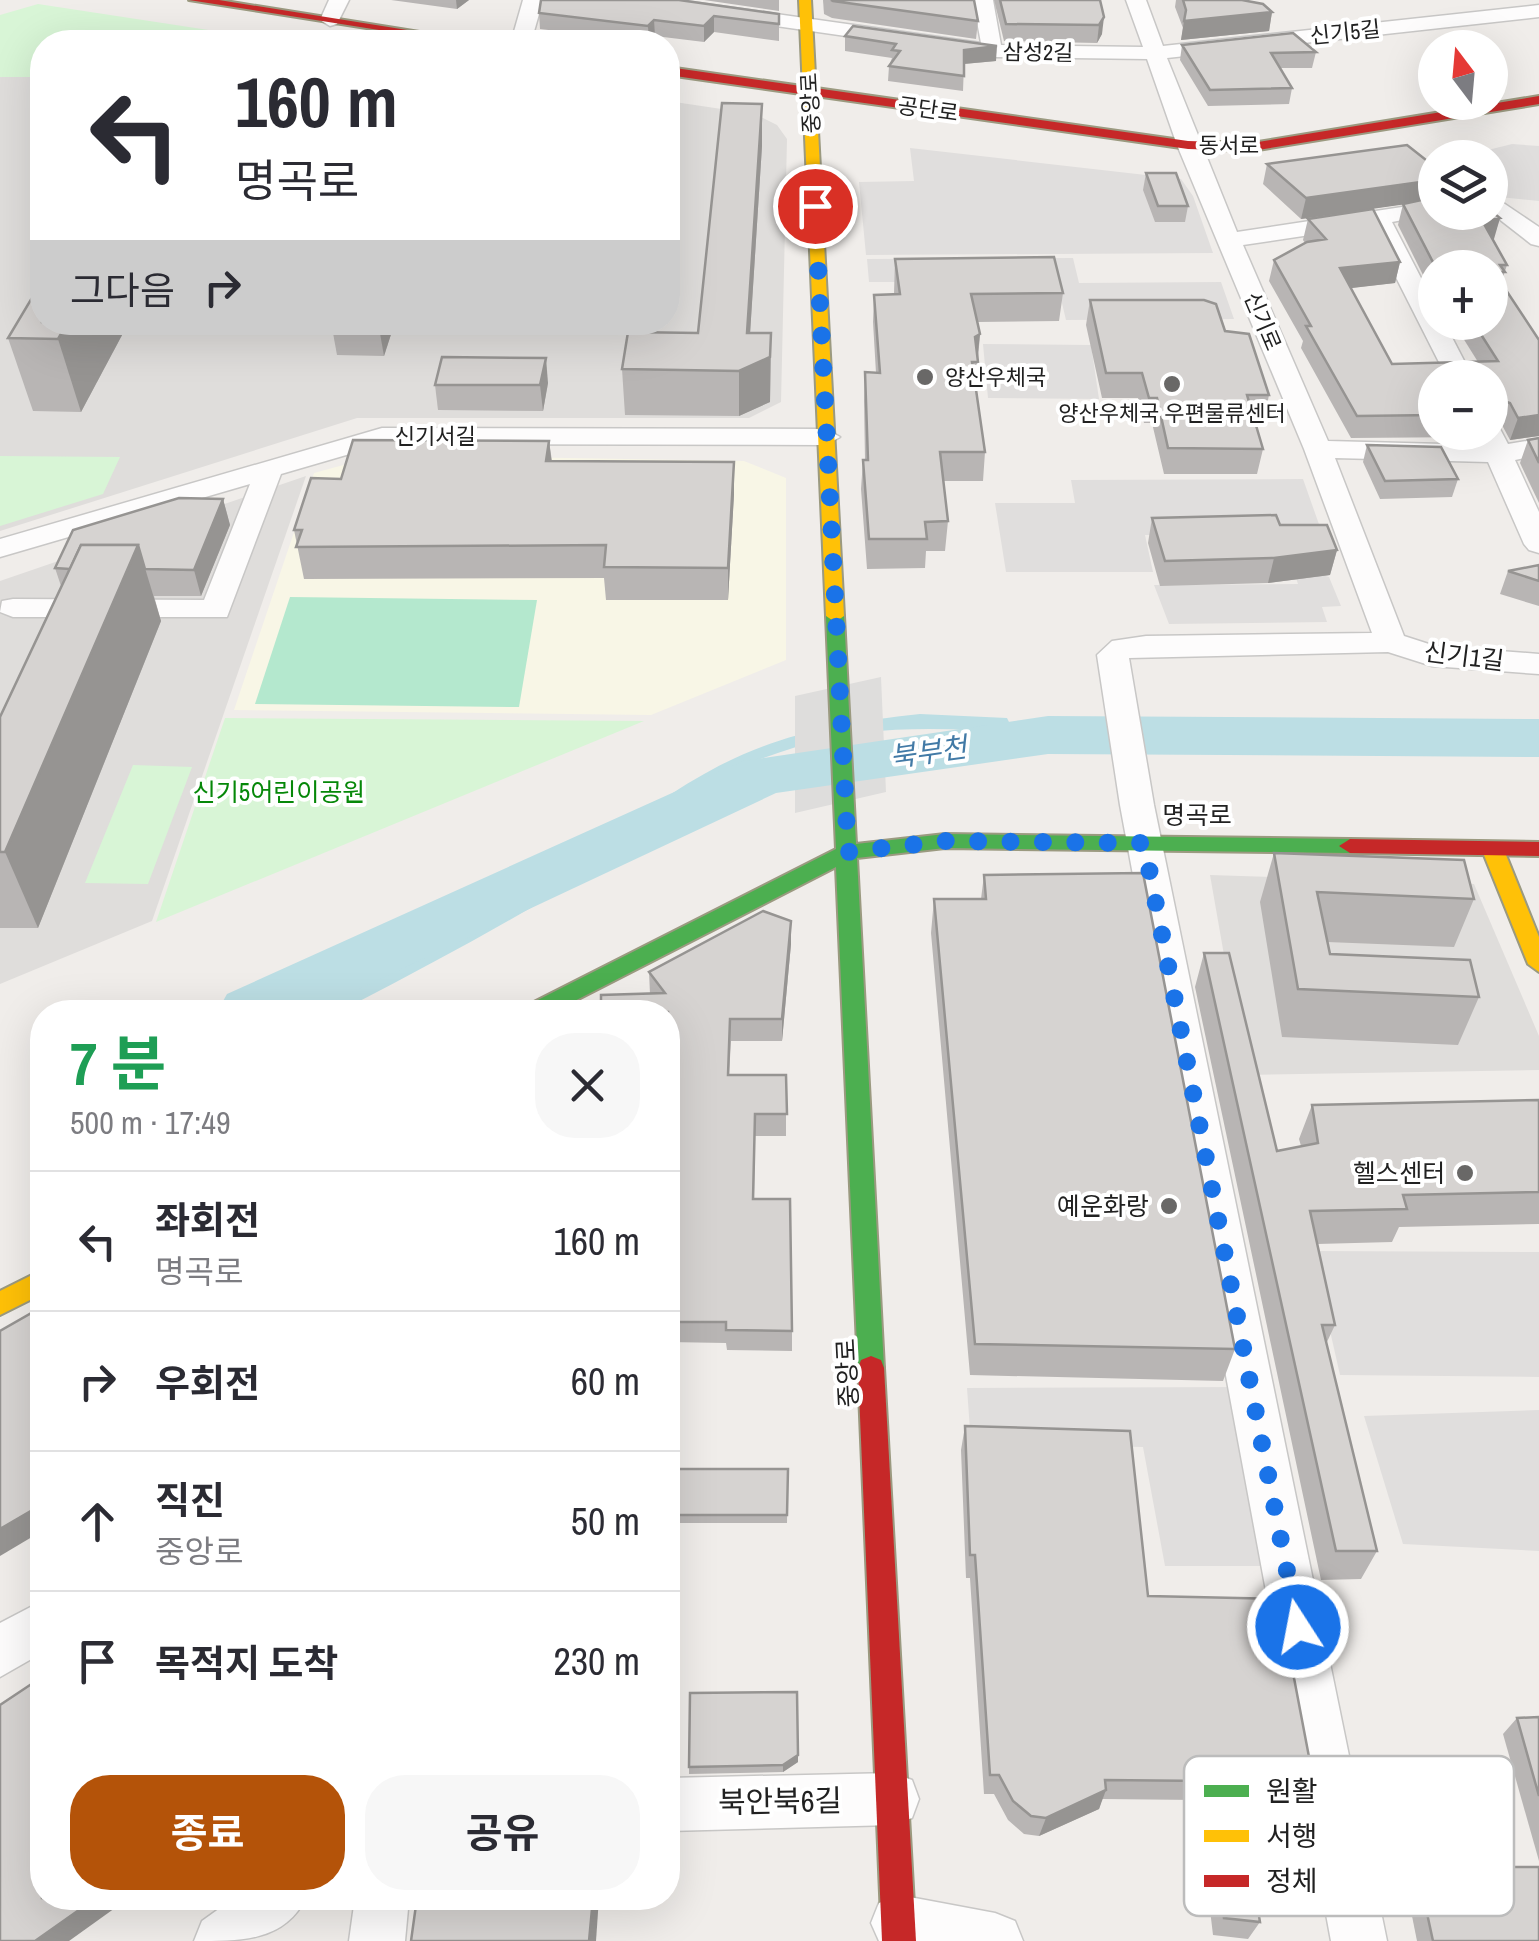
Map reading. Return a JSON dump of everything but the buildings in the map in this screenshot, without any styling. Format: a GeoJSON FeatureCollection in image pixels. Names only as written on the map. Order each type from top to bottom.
{"type":"FeatureCollection","features":[{"type":"Feature","properties":{"kind":"main road"},"geometry":{"type":"LineString","coordinates":[[195,0],[334,10],[423,30]]}},
{"type":"Feature","properties":{"kind":"main road","name":"중앙로"},"geometry":{"type":"LineString","coordinates":[[805,0],[899,1932]]}},
{"type":"Feature","properties":{"kind":"main road","name":"공단로"},"geometry":{"type":"LineString","coordinates":[[680,73],[1188,145]]}},
{"type":"Feature","properties":{"kind":"main road"},"geometry":{"type":"LineString","coordinates":[[1508,95],[1539,90]]}},
{"type":"Feature","properties":{"kind":"main road","name":"동서로"},"geometry":{"type":"LineString","coordinates":[[1188,145],[1252,147],[1539,100]]}},
{"type":"Feature","properties":{"kind":"main road","name":"동서로"},"geometry":{"type":"LineString","coordinates":[[1188,145],[1270,136],[1418,110]]}},
{"type":"Feature","properties":{"kind":"main road","name":"명곡로"},"geometry":{"type":"LineString","coordinates":[[558,1000],[848,852],[1141,824],[1493,850],[1539,849]]}},
{"type":"Feature","properties":{"kind":"main road"},"geometry":{"type":"LineString","coordinates":[[1493,850],[1539,964]]}},
{"type":"Feature","properties":{"kind":"main road"},"geometry":{"type":"LineString","coordinates":[[0,1304],[30,1288]]}},
{"type":"Feature","properties":{"kind":"street"},"geometry":{"type":"LineString","coordinates":[[524,30],[533,0]]}},
{"type":"Feature","properties":{"kind":"street","name":"삼성2길"},"geometry":{"type":"LineString","coordinates":[[636,0],[992,52],[1152,53]]}},
{"type":"Feature","properties":{"kind":"street"},"geometry":{"type":"LineString","coordinates":[[983,0],[992,52]]}},
{"type":"Feature","properties":{"kind":"street","name":"신기로"},"geometry":{"type":"LineString","coordinates":[[1136,0],[1188,145],[1318,448],[1391,642]]}},
{"type":"Feature","properties":{"kind":"street","name":"신기5길"},"geometry":{"type":"LineString","coordinates":[[1530,0],[1539,8]]}},
{"type":"Feature","properties":{"kind":"street","name":"신기5길"},"geometry":{"type":"LineString","coordinates":[[1152,53],[1539,8]]}},
{"type":"Feature","properties":{"kind":"street"},"geometry":{"type":"LineString","coordinates":[[1228,240],[1418,212]]}},
{"type":"Feature","properties":{"kind":"street"},"geometry":{"type":"LineString","coordinates":[[1508,215],[1539,239]]}},
{"type":"Feature","properties":{"kind":"street"},"geometry":{"type":"LineString","coordinates":[[1378,218],[1451,360]]}},
{"type":"Feature","properties":{"kind":"street","name":"신기서길"},"geometry":{"type":"LineString","coordinates":[[0,548],[395,435],[826,437]]}},
{"type":"Feature","properties":{"kind":"street"},"geometry":{"type":"LineString","coordinates":[[1508,444],[1539,447]]}},
{"type":"Feature","properties":{"kind":"street"},"geometry":{"type":"LineString","coordinates":[[1318,448],[1418,445]]}},
{"type":"Feature","properties":{"kind":"street"},"geometry":{"type":"LineString","coordinates":[[1497,450],[1539,544]]}},
{"type":"Feature","properties":{"kind":"street"},"geometry":{"type":"LineString","coordinates":[[14,608],[216,610],[269,470]]}},
{"type":"Feature","properties":{"kind":"street","name":"신기1길"},"geometry":{"type":"LineString","coordinates":[[1141,824],[1113,655],[1123,648],[1391,642],[1432,656],[1539,664]]}},
{"type":"Feature","properties":{"kind":"street"},"geometry":{"type":"LineString","coordinates":[[1141,824],[1323,1756]]}},
{"type":"Feature","properties":{"kind":"street"},"geometry":{"type":"LineString","coordinates":[[0,1652],[30,1633]]}},
{"type":"Feature","properties":{"kind":"street","name":"북안북6길"},"geometry":{"type":"LineString","coordinates":[[680,1804],[893,1799]]}},
{"type":"Feature","properties":{"kind":"street"},"geometry":{"type":"LineString","coordinates":[[222,1941],[263,1910]]}},
{"type":"Feature","properties":{"kind":"street"},"geometry":{"type":"LineString","coordinates":[[377,1941],[381,1910]]}},
{"type":"Feature","properties":{"kind":"street"},"geometry":{"type":"LineString","coordinates":[[1354,1916],[1359,1941]]}},
{"type":"Feature","properties":{"kind":"street"},"geometry":{"type":"LineString","coordinates":[[899,1932],[995,1941]]}},
{"type":"Feature","properties":{"kind":"shaded area"},"geometry":{"type":"Polygon","coordinates":[[[0,77],[30,77],[30,335],[680,335],[680,103],[755,114],[777,125],[787,139],[781,402],[749,418],[357,418],[0,531],[0,77]]]}},
{"type":"Feature","properties":{"kind":"shaded area"},"geometry":{"type":"Polygon","coordinates":[[[1508,145],[1539,146],[1539,201],[1508,198],[1508,145]]]}},
{"type":"Feature","properties":{"kind":"shaded area"},"geometry":{"type":"Polygon","coordinates":[[[910,148],[1181,179],[1193,196],[1213,253],[866,255],[859,182],[914,181],[910,148]]]}},
{"type":"Feature","properties":{"kind":"shaded area"},"geometry":{"type":"Polygon","coordinates":[[[1073,258],[1079,283],[1221,282],[1234,319],[1066,320],[1057,282],[869,282],[867,259],[1073,258]]]}},
{"type":"Feature","properties":{"kind":"shaded area"},"geometry":{"type":"Polygon","coordinates":[[[983,344],[1091,345],[1099,399],[988,398],[983,344]]]}},
{"type":"Feature","properties":{"kind":"shaded area"},"geometry":{"type":"Polygon","coordinates":[[[380,455],[744,461],[786,478],[786,660],[651,715],[234,710],[314,473],[380,455]]]}},
{"type":"Feature","properties":{"kind":"shaded area"},"geometry":{"type":"Polygon","coordinates":[[[306,476],[152,921],[0,984],[0,581],[306,476]]]}},
{"type":"Feature","properties":{"kind":"shaded area"},"geometry":{"type":"Polygon","coordinates":[[[1303,479],[1327,547],[1318,574],[1329,577],[1341,606],[1322,607],[1327,622],[1169,624],[1154,585],[1298,584],[1282,535],[1145,535],[1153,572],[1006,572],[995,503],[1075,503],[1071,480],[1303,479]]]}},
{"type":"Feature","properties":{"kind":"shaded area"},"geometry":{"type":"Polygon","coordinates":[[[1210,875],[1474,884],[1539,1036],[1539,1070],[1245,1075],[1210,875]]]}},
{"type":"Feature","properties":{"kind":"shaded area"},"geometry":{"type":"Polygon","coordinates":[[[1312,1251],[1539,1252],[1539,1377],[1340,1375],[1312,1251]]]}},
{"type":"Feature","properties":{"kind":"shaded area"},"geometry":{"type":"Polygon","coordinates":[[[1249,1387],[1286,1566],[1165,1566],[1143,1447],[971,1444],[967,1388],[1249,1387]]]}},
{"type":"Feature","properties":{"kind":"shaded area"},"geometry":{"type":"Polygon","coordinates":[[[1539,1410],[1539,1551],[1403,1544],[1364,1416],[1539,1410]]]}},
{"type":"Feature","properties":{"kind":"green space"},"geometry":{"type":"Polygon","coordinates":[[[38,4],[208,30],[30,30],[30,77],[0,77],[0,15],[38,4]]]}},
{"type":"Feature","properties":{"kind":"green space"},"geometry":{"type":"Polygon","coordinates":[[[0,456],[120,457],[103,494],[0,526],[0,456]]]}},
{"type":"Feature","properties":{"kind":"green space"},"geometry":{"type":"Polygon","coordinates":[[[290,597],[537,600],[519,707],[255,704],[290,597]]]}},
{"type":"Feature","properties":{"kind":"green space","name":"신기5어린이공원"},"geometry":{"type":"Polygon","coordinates":[[[225,718],[644,721],[156,922],[225,718]]]}},
{"type":"Feature","properties":{"kind":"green space"},"geometry":{"type":"Polygon","coordinates":[[[133,765],[192,767],[148,884],[85,883],[133,765]]]}},
{"type":"Feature","properties":{"kind":"water"},"geometry":{"type":"Polygon","coordinates":[[[920,714],[1007,718],[1014,732],[877,731],[823,740],[758,760],[698,789],[639,842],[596,869],[361,1000],[290,1000],[412,948],[522,894],[726,762],[786,738],[920,714]]]}},
{"type":"Feature","properties":{"kind":"pier"},"geometry":{"type":"Polygon","coordinates":[[[881,677],[886,792],[795,813],[795,696],[881,677]]]}},
{"type":"Feature","properties":{"kind":"waterway","name":"북부천"},"geometry":{"type":"LineString","coordinates":[[276,1000],[764,775],[1048,735],[1539,738]]}},
{"type":"Feature","properties":{"kind":"traffic: fast"},"geometry":{"type":"LineString","coordinates":[[835,616],[871,1368]]}},
{"type":"Feature","properties":{"kind":"traffic: fast"},"geometry":{"type":"LineString","coordinates":[[558,1000],[848,852],[945,841],[1350,846]]}},
{"type":"Feature","properties":{"kind":"traffic: slow"},"geometry":{"type":"LineString","coordinates":[[805,0],[835,616]]}},
{"type":"Feature","properties":{"kind":"traffic: slow"},"geometry":{"type":"LineString","coordinates":[[1493,850],[1539,964]]}},
{"type":"Feature","properties":{"kind":"traffic: slow"},"geometry":{"type":"LineString","coordinates":[[0,1304],[30,1288]]}},
{"type":"Feature","properties":{"kind":"traffic: jam"},"geometry":{"type":"LineString","coordinates":[[195,0],[396,30]]}},
{"type":"Feature","properties":{"kind":"traffic: jam"},"geometry":{"type":"LineString","coordinates":[[680,73],[1188,145]]}},
{"type":"Feature","properties":{"kind":"traffic: jam"},"geometry":{"type":"LineString","coordinates":[[1188,145],[1252,147],[1539,100]]}},
{"type":"Feature","properties":{"kind":"traffic: jam"},"geometry":{"type":"LineString","coordinates":[[1350,846],[1539,849]]}},
{"type":"Feature","properties":{"kind":"traffic: jam"},"geometry":{"type":"LineString","coordinates":[[871,1368],[899,1941]]}},
{"type":"Feature","properties":{"kind":"place","name":"양산우체국"},"geometry":{"type":"Point","coordinates":[925,377]}},
{"type":"Feature","properties":{"kind":"place","name":"양산우체국 우편물류센터"},"geometry":{"type":"Point","coordinates":[1172,384]}},
{"type":"Feature","properties":{"kind":"place","name":"헬스센터"},"geometry":{"type":"Point","coordinates":[1465,1173]}},
{"type":"Feature","properties":{"kind":"place","name":"예운화랑"},"geometry":{"type":"Point","coordinates":[1169,1206]}},
{"type":"Feature","properties":{"kind":"route"},"geometry":{"type":"LineString","coordinates":[[815,206],[848,852],[945,841],[1144,843],[1298,1627]]}}]}
